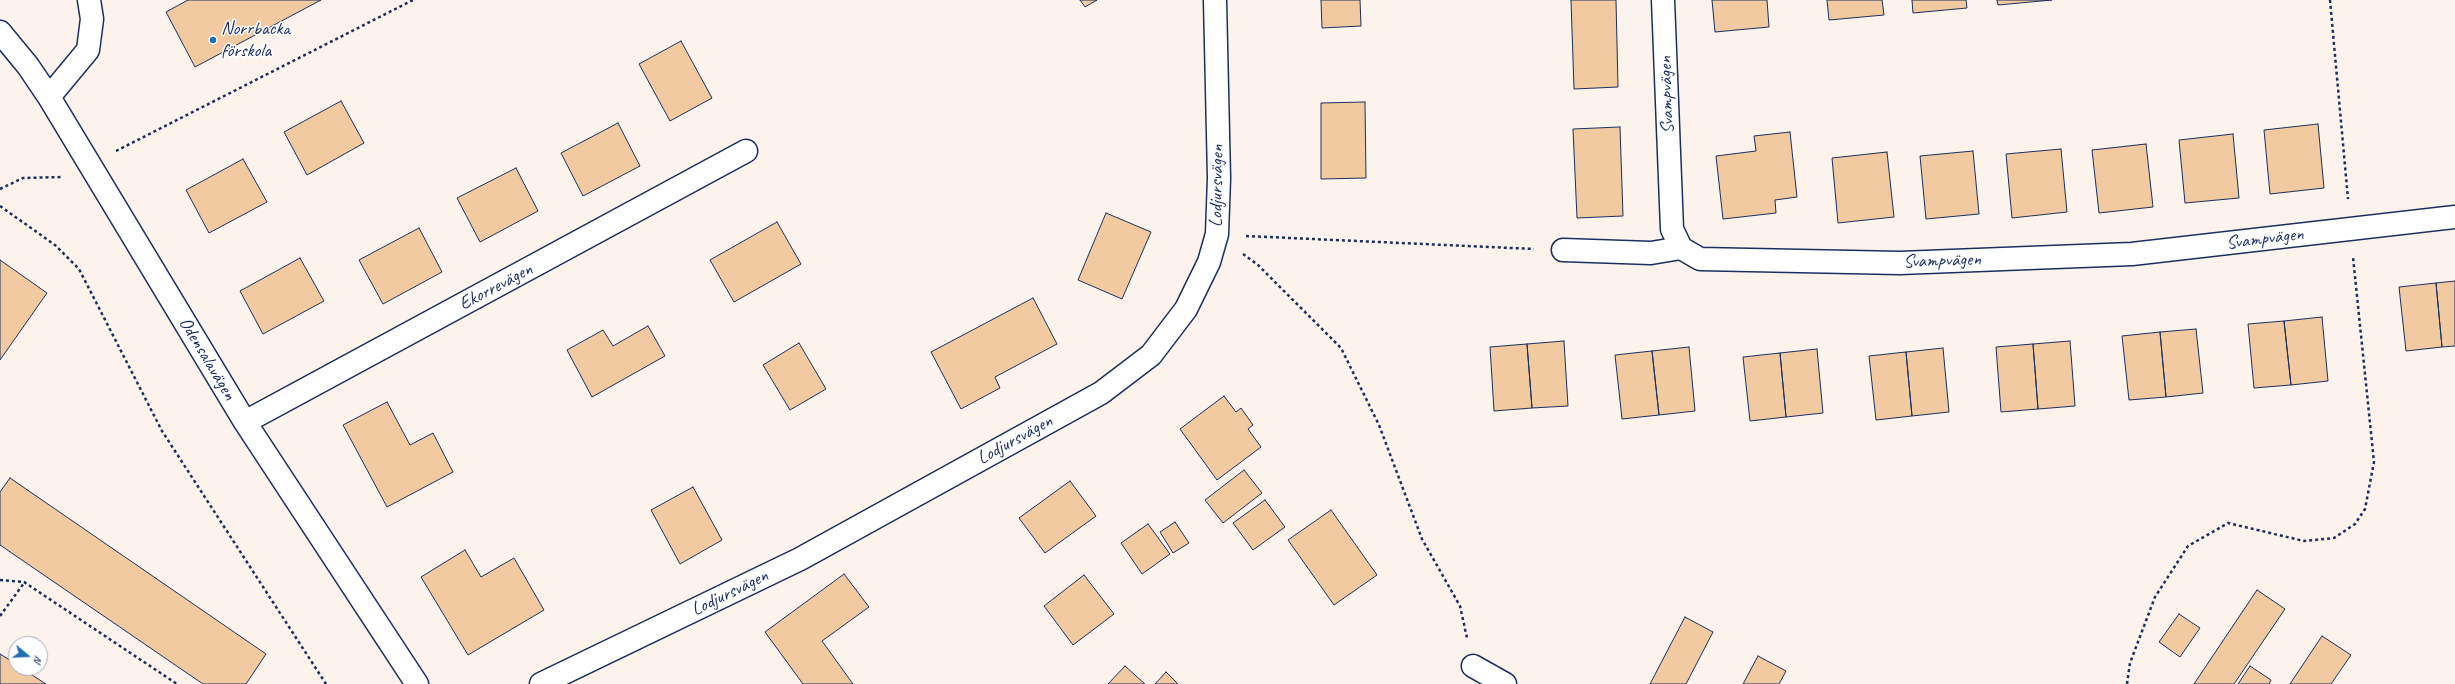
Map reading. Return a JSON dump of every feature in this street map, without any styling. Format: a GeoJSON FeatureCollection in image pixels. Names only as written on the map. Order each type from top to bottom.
{"type":"FeatureCollection","features":[{"type":"Feature","properties":{"kind":"street"},"geometry":{"type":"LineString","coordinates":[[49,97],[88,50],[92,20],[89,0]]}},
{"type":"Feature","properties":{"kind":"street","name":"Lodjursvägen"},"geometry":{"type":"LineString","coordinates":[[541,684],[800,558],[1101,392],[1151,355],[1186,309],[1209,262],[1217,234],[1218,178],[1216,0]]}},
{"type":"Feature","properties":{"kind":"street","name":"Svampvägen"},"geometry":{"type":"LineString","coordinates":[[1663,0],[1672,229],[1681,248],[1700,259],[1900,263],[2132,254],[2455,217]]}},
{"type":"Feature","properties":{"kind":"street","name":"Odensalavägen"},"geometry":{"type":"LineString","coordinates":[[0,32],[28,66],[49,97],[245,422],[416,684]]}},
{"type":"Feature","properties":{"kind":"street","name":"Ekorrevägen"},"geometry":{"type":"LineString","coordinates":[[245,422],[746,151]]}},
{"type":"Feature","properties":{"kind":"street"},"geometry":{"type":"LineString","coordinates":[[1563,250],[1651,253],[1681,248]]}},
{"type":"Feature","properties":{"kind":"street"},"geometry":{"type":"LineString","coordinates":[[1473,666],[1505,684]]}},
{"type":"Feature","properties":{"kind":"path"},"geometry":{"type":"LineString","coordinates":[[0,189],[23,178],[68,177],[90,164],[413,0]]}},
{"type":"Feature","properties":{"kind":"path"},"geometry":{"type":"LineString","coordinates":[[2127,684],[2130,663],[2155,597],[2188,546],[2228,523],[2304,541],[2334,538],[2355,524],[2366,509],[2374,462],[2350,228],[2330,0]]}},
{"type":"Feature","properties":{"kind":"path"},"geometry":{"type":"LineString","coordinates":[[0,206],[55,245],[78,269],[162,431],[326,684]]}},
{"type":"Feature","properties":{"kind":"path"},"geometry":{"type":"LineString","coordinates":[[1217,234],[1563,250]]}},
{"type":"Feature","properties":{"kind":"path"},"geometry":{"type":"LineString","coordinates":[[1217,234],[1258,265],[1341,348],[1379,425],[1422,540],[1460,606],[1473,666]]}},
{"type":"Feature","properties":{"kind":"path"},"geometry":{"type":"LineString","coordinates":[[0,580],[24,582],[177,684]]}},
{"type":"Feature","properties":{"kind":"path"},"geometry":{"type":"LineString","coordinates":[[0,616],[24,582]]}},
{"type":"Feature","properties":{"kind":"building","name":"Norrbacka förskola"},"geometry":{"type":"Polygon","coordinates":[[[188,0],[321,0],[195,67],[166,12],[188,0]]]}},
{"type":"Feature","properties":{"kind":"building"},"geometry":{"type":"Polygon","coordinates":[[[1080,0],[1097,0],[1085,7],[1080,0]]]}},
{"type":"Feature","properties":{"kind":"building"},"geometry":{"type":"Polygon","coordinates":[[[1321,0],[1360,0],[1361,26],[1322,28],[1321,0]]]}},
{"type":"Feature","properties":{"kind":"building"},"geometry":{"type":"Polygon","coordinates":[[[1571,0],[1616,0],[1618,87],[1574,89],[1571,0]]]}},
{"type":"Feature","properties":{"kind":"building"},"geometry":{"type":"Polygon","coordinates":[[[1712,0],[1767,0],[1769,27],[1715,32],[1712,0]]]}},
{"type":"Feature","properties":{"kind":"building"},"geometry":{"type":"Polygon","coordinates":[[[1827,0],[1882,0],[1884,15],[1829,20],[1827,0]]]}},
{"type":"Feature","properties":{"kind":"building"},"geometry":{"type":"Polygon","coordinates":[[[1912,0],[1966,0],[1967,8],[1913,13],[1912,0]]]}},
{"type":"Feature","properties":{"kind":"building"},"geometry":{"type":"Polygon","coordinates":[[[1997,0],[2052,0],[1998,5],[1997,0]]]}},
{"type":"Feature","properties":{"kind":"building"},"geometry":{"type":"Polygon","coordinates":[[[681,41],[712,98],[670,121],[639,64],[681,41]]]}},
{"type":"Feature","properties":{"kind":"building"},"geometry":{"type":"Polygon","coordinates":[[[341,101],[364,143],[307,175],[284,132],[341,101]]]}},
{"type":"Feature","properties":{"kind":"building"},"geometry":{"type":"Polygon","coordinates":[[[1365,102],[1366,178],[1321,179],[1321,103],[1365,102]]]}},
{"type":"Feature","properties":{"kind":"building"},"geometry":{"type":"Polygon","coordinates":[[[618,123],[640,166],[583,196],[561,153],[618,123]]]}},
{"type":"Feature","properties":{"kind":"building"},"geometry":{"type":"Polygon","coordinates":[[[2318,124],[2324,188],[2270,194],[2264,130],[2318,124]]]}},
{"type":"Feature","properties":{"kind":"building"},"geometry":{"type":"Polygon","coordinates":[[[1620,127],[1623,216],[1577,218],[1573,129],[1620,127]]]}},
{"type":"Feature","properties":{"kind":"building"},"geometry":{"type":"Polygon","coordinates":[[[1790,132],[1797,197],[1775,200],[1776,213],[1723,219],[1716,156],[1756,151],[1754,136],[1790,132]]]}},
{"type":"Feature","properties":{"kind":"building"},"geometry":{"type":"Polygon","coordinates":[[[2233,134],[2239,198],[2185,203],[2179,140],[2233,134]]]}},
{"type":"Feature","properties":{"kind":"building"},"geometry":{"type":"Polygon","coordinates":[[[2146,144],[2153,207],[2099,213],[2092,150],[2146,144]]]}},
{"type":"Feature","properties":{"kind":"building"},"geometry":{"type":"Polygon","coordinates":[[[2061,149],[2067,212],[2012,218],[2006,154],[2061,149]]]}},
{"type":"Feature","properties":{"kind":"building"},"geometry":{"type":"Polygon","coordinates":[[[1973,151],[1979,214],[1926,219],[1920,156],[1973,151]]]}},
{"type":"Feature","properties":{"kind":"building"},"geometry":{"type":"Polygon","coordinates":[[[1887,152],[1894,217],[1838,223],[1832,158],[1887,152]]]}},
{"type":"Feature","properties":{"kind":"building"},"geometry":{"type":"Polygon","coordinates":[[[243,159],[267,202],[209,233],[186,190],[243,159]]]}},
{"type":"Feature","properties":{"kind":"building"},"geometry":{"type":"Polygon","coordinates":[[[516,168],[538,211],[480,242],[457,198],[516,168]]]}},
{"type":"Feature","properties":{"kind":"building"},"geometry":{"type":"Polygon","coordinates":[[[1106,213],[1151,232],[1122,299],[1078,280],[1106,213]]]}},
{"type":"Feature","properties":{"kind":"building"},"geometry":{"type":"Polygon","coordinates":[[[777,222],[801,264],[734,302],[710,260],[777,222]]]}},
{"type":"Feature","properties":{"kind":"building"},"geometry":{"type":"Polygon","coordinates":[[[419,228],[442,272],[383,304],[359,260],[419,228]]]}},
{"type":"Feature","properties":{"kind":"building"},"geometry":{"type":"Polygon","coordinates":[[[300,258],[324,301],[263,334],[240,291],[300,258]]]}},
{"type":"Feature","properties":{"kind":"building"},"geometry":{"type":"Polygon","coordinates":[[[0,260],[47,293],[0,360],[0,260]]]}},
{"type":"Feature","properties":{"kind":"building"},"geometry":{"type":"Polygon","coordinates":[[[2455,281],[2455,346],[2442,347],[2436,283],[2455,281]]]}},
{"type":"Feature","properties":{"kind":"building"},"geometry":{"type":"Polygon","coordinates":[[[2436,283],[2442,347],[2406,351],[2399,287],[2436,283]]]}},
{"type":"Feature","properties":{"kind":"building"},"geometry":{"type":"Polygon","coordinates":[[[1033,298],[1057,344],[995,377],[1000,388],[961,409],[931,352],[1033,298]]]}},
{"type":"Feature","properties":{"kind":"building"},"geometry":{"type":"Polygon","coordinates":[[[2322,317],[2328,381],[2291,385],[2284,321],[2322,317]]]}},
{"type":"Feature","properties":{"kind":"building"},"geometry":{"type":"Polygon","coordinates":[[[2284,321],[2291,385],[2254,388],[2248,324],[2284,321]]]}},
{"type":"Feature","properties":{"kind":"building"},"geometry":{"type":"Polygon","coordinates":[[[648,326],[665,356],[592,397],[567,350],[603,330],[613,346],[648,326]]]}},
{"type":"Feature","properties":{"kind":"building"},"geometry":{"type":"Polygon","coordinates":[[[2196,329],[2203,393],[2166,397],[2160,332],[2196,329]]]}},
{"type":"Feature","properties":{"kind":"building"},"geometry":{"type":"Polygon","coordinates":[[[2160,332],[2166,397],[2129,400],[2122,336],[2160,332]]]}},
{"type":"Feature","properties":{"kind":"building"},"geometry":{"type":"Polygon","coordinates":[[[1564,341],[1568,406],[1532,408],[1527,344],[1564,341]]]}},
{"type":"Feature","properties":{"kind":"building"},"geometry":{"type":"Polygon","coordinates":[[[2070,341],[2075,406],[2038,409],[2033,344],[2070,341]]]}},
{"type":"Feature","properties":{"kind":"building"},"geometry":{"type":"Polygon","coordinates":[[[799,343],[826,389],[790,410],[763,365],[799,343]]]}},
{"type":"Feature","properties":{"kind":"building"},"geometry":{"type":"Polygon","coordinates":[[[1527,344],[1532,408],[1494,411],[1490,347],[1527,344]]]}},
{"type":"Feature","properties":{"kind":"building"},"geometry":{"type":"Polygon","coordinates":[[[2033,344],[2038,409],[2001,412],[1996,347],[2033,344]]]}},
{"type":"Feature","properties":{"kind":"building"},"geometry":{"type":"Polygon","coordinates":[[[1689,347],[1695,411],[1659,415],[1652,351],[1689,347]]]}},
{"type":"Feature","properties":{"kind":"building"},"geometry":{"type":"Polygon","coordinates":[[[1943,348],[1949,412],[1912,416],[1906,352],[1943,348]]]}},
{"type":"Feature","properties":{"kind":"building"},"geometry":{"type":"Polygon","coordinates":[[[1817,349],[1823,413],[1786,417],[1780,353],[1817,349]]]}},
{"type":"Feature","properties":{"kind":"building"},"geometry":{"type":"Polygon","coordinates":[[[1652,351],[1659,415],[1622,419],[1615,355],[1652,351]]]}},
{"type":"Feature","properties":{"kind":"building"},"geometry":{"type":"Polygon","coordinates":[[[1906,352],[1912,416],[1876,420],[1869,356],[1906,352]]]}},
{"type":"Feature","properties":{"kind":"building"},"geometry":{"type":"Polygon","coordinates":[[[1780,353],[1786,417],[1750,421],[1743,357],[1780,353]]]}},
{"type":"Feature","properties":{"kind":"building"},"geometry":{"type":"Polygon","coordinates":[[[1224,396],[1236,412],[1241,408],[1253,425],[1248,429],[1261,447],[1217,480],[1180,429],[1224,396]]]}},
{"type":"Feature","properties":{"kind":"building"},"geometry":{"type":"Polygon","coordinates":[[[387,402],[410,445],[433,433],[453,472],[387,507],[343,425],[387,402]]]}},
{"type":"Feature","properties":{"kind":"building"},"geometry":{"type":"Polygon","coordinates":[[[1244,470],[1262,493],[1223,523],[1205,500],[1244,470]]]}},
{"type":"Feature","properties":{"kind":"building"},"geometry":{"type":"Polygon","coordinates":[[[10,478],[266,654],[246,684],[203,684],[0,545],[0,492],[10,478]]]}},
{"type":"Feature","properties":{"kind":"building"},"geometry":{"type":"Polygon","coordinates":[[[1070,481],[1096,516],[1045,553],[1019,518],[1070,481]]]}},
{"type":"Feature","properties":{"kind":"building"},"geometry":{"type":"Polygon","coordinates":[[[693,487],[722,540],[680,564],[651,510],[693,487]]]}},
{"type":"Feature","properties":{"kind":"building"},"geometry":{"type":"Polygon","coordinates":[[[1265,500],[1285,527],[1253,550],[1233,523],[1265,500]]]}},
{"type":"Feature","properties":{"kind":"building"},"geometry":{"type":"Polygon","coordinates":[[[1331,510],[1377,575],[1334,605],[1288,540],[1331,510]]]}},
{"type":"Feature","properties":{"kind":"building"},"geometry":{"type":"Polygon","coordinates":[[[1175,522],[1189,543],[1173,553],[1160,532],[1175,522]]]}},
{"type":"Feature","properties":{"kind":"building"},"geometry":{"type":"Polygon","coordinates":[[[1148,524],[1170,554],[1142,574],[1121,543],[1148,524]]]}},
{"type":"Feature","properties":{"kind":"building"},"geometry":{"type":"Polygon","coordinates":[[[465,550],[481,577],[514,558],[544,610],[468,655],[421,577],[465,550]]]}},
{"type":"Feature","properties":{"kind":"building"},"geometry":{"type":"Polygon","coordinates":[[[844,574],[869,607],[822,641],[853,684],[803,684],[765,632],[844,574]]]}},
{"type":"Feature","properties":{"kind":"building"},"geometry":{"type":"Polygon","coordinates":[[[1084,575],[1114,614],[1073,645],[1044,606],[1084,575]]]}},
{"type":"Feature","properties":{"kind":"building"},"geometry":{"type":"Polygon","coordinates":[[[2257,590],[2285,609],[2234,684],[2194,684],[2257,590]]]}},
{"type":"Feature","properties":{"kind":"building"},"geometry":{"type":"Polygon","coordinates":[[[2179,614],[2200,628],[2180,657],[2159,642],[2179,614]]]}},
{"type":"Feature","properties":{"kind":"building"},"geometry":{"type":"Polygon","coordinates":[[[1685,617],[1713,632],[1686,684],[1650,684],[1685,617]]]}},
{"type":"Feature","properties":{"kind":"building"},"geometry":{"type":"Polygon","coordinates":[[[2322,636],[2351,655],[2331,684],[2290,684],[2322,636]]]}},
{"type":"Feature","properties":{"kind":"building"},"geometry":{"type":"Polygon","coordinates":[[[0,654],[8,659],[8,676],[34,676],[46,684],[0,684],[0,654]]]}},
{"type":"Feature","properties":{"kind":"building"},"geometry":{"type":"Polygon","coordinates":[[[1758,656],[1786,671],[1779,684],[1743,684],[1758,656]]]}},
{"type":"Feature","properties":{"kind":"building"},"geometry":{"type":"Polygon","coordinates":[[[1125,666],[1145,684],[1108,684],[1125,666]]]}},
{"type":"Feature","properties":{"kind":"building"},"geometry":{"type":"Polygon","coordinates":[[[2250,666],[2271,680],[2269,684],[2238,684],[2250,666]]]}},
{"type":"Feature","properties":{"kind":"building"},"geometry":{"type":"Polygon","coordinates":[[[1166,672],[1178,684],[1155,684],[1166,672]]]}},
{"type":"Feature","properties":{"kind":"place","name":"Norrbacka förskola"},"geometry":{"type":"Point","coordinates":[213,40]}}]}
